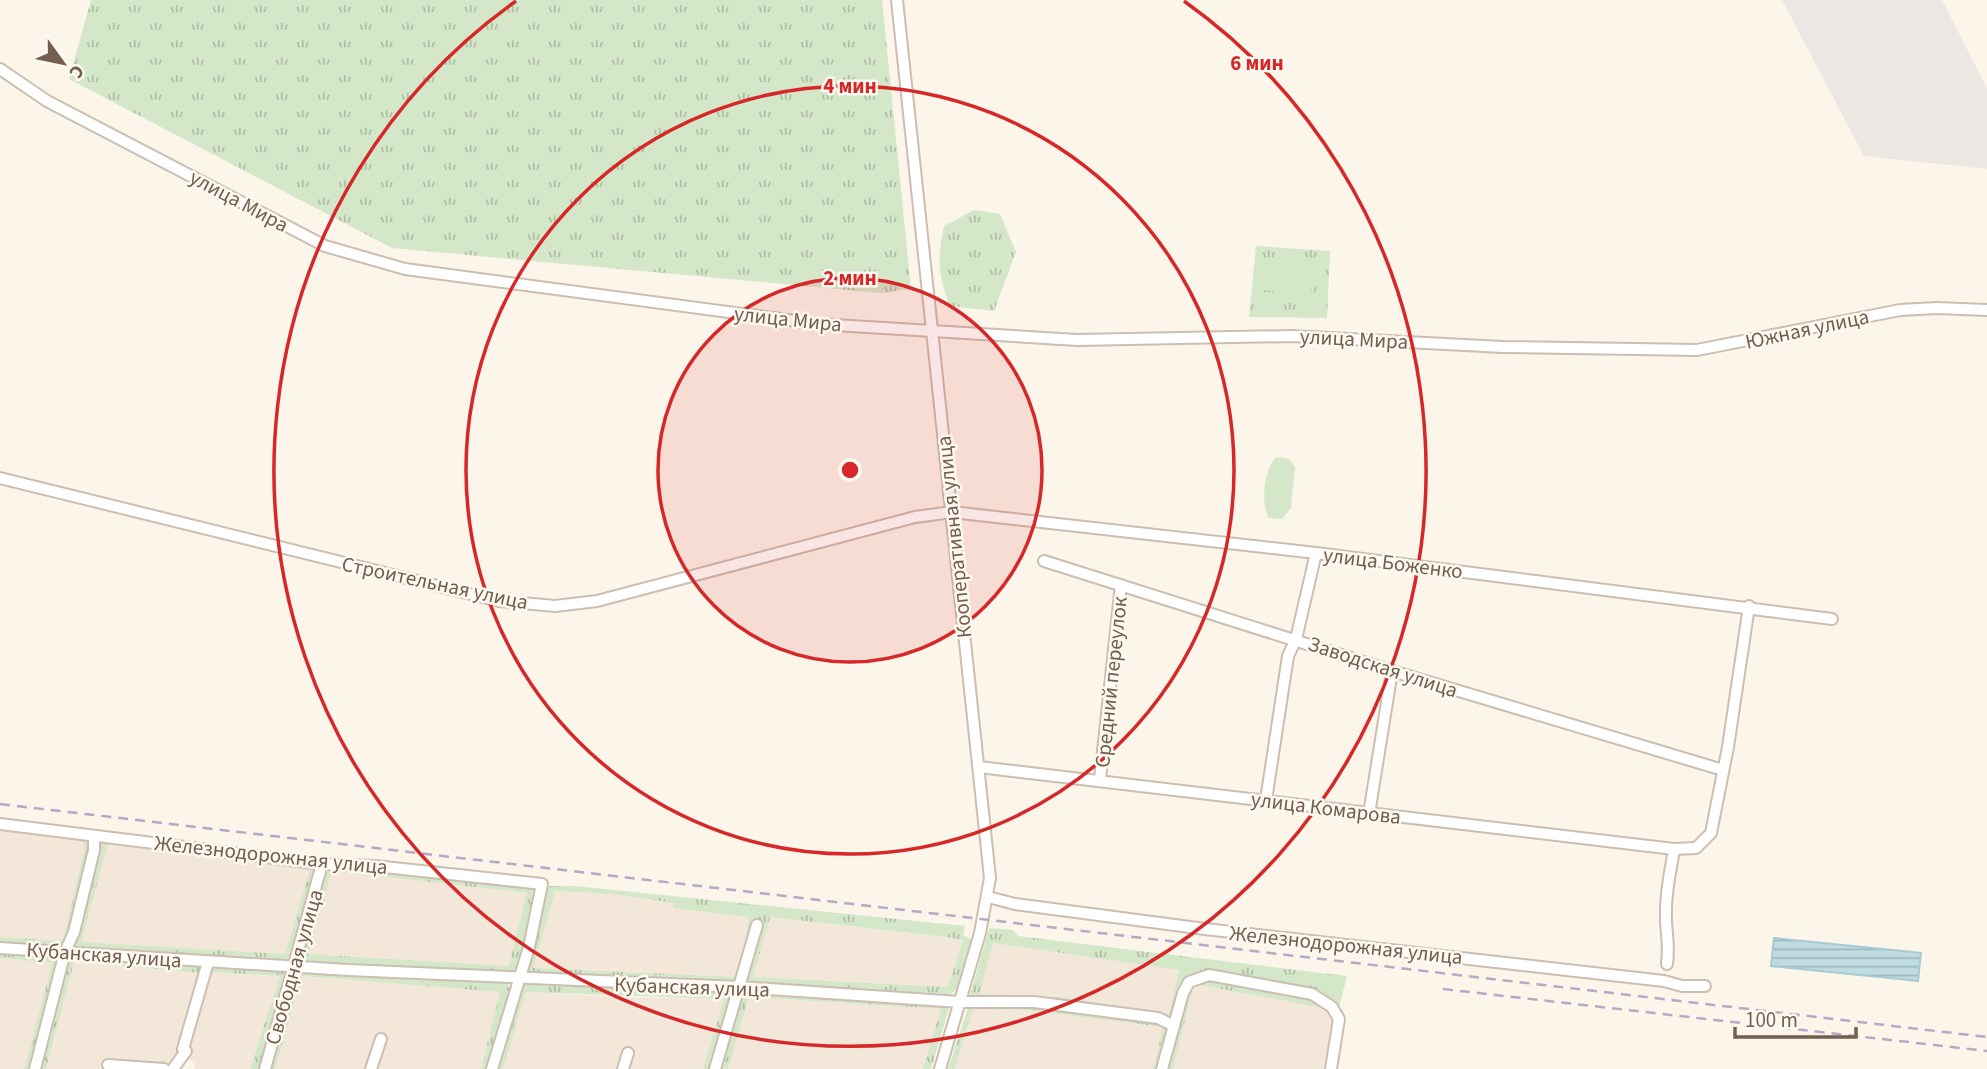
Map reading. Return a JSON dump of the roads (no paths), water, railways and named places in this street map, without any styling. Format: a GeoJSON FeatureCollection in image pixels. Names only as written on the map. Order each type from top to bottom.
{"type":"FeatureCollection","features":[{"type":"Feature","properties":{"kind":"street","name":"Кооперативная улица"},"geometry":{"type":"LineString","coordinates":[[897,0],[990,878],[988,897],[940,1069]]}},
{"type":"Feature","properties":{"kind":"street","name":"улица Мира"},"geometry":{"type":"LineString","coordinates":[[0,69],[47,101],[325,246],[405,270],[818,324],[933,332],[1077,340],[1291,336],[1503,347],[1628,347]]}},
{"type":"Feature","properties":{"kind":"street","name":"Южная улица"},"geometry":{"type":"LineString","coordinates":[[1628,347],[1697,350],[1899,310],[1987,310]]}},
{"type":"Feature","properties":{"kind":"street","name":"Строительная улица"},"geometry":{"type":"LineString","coordinates":[[0,478],[499,601],[530,606],[597,601],[915,517],[952,512]]}},
{"type":"Feature","properties":{"kind":"street","name":"улица Боженко"},"geometry":{"type":"LineString","coordinates":[[952,512],[1749,606],[1832,619]]}},
{"type":"Feature","properties":{"kind":"street"},"geometry":{"type":"LineString","coordinates":[[1266,800],[1288,656],[1296,639],[1316,554]]}},
{"type":"Feature","properties":{"kind":"street","name":"Заводская улица"},"geometry":{"type":"LineString","coordinates":[[1044,562],[1392,671],[1723,770]]}},
{"type":"Feature","properties":{"kind":"street","name":"Средний переулок"},"geometry":{"type":"LineString","coordinates":[[1100,779],[1121,584]]}},
{"type":"Feature","properties":{"kind":"street"},"geometry":{"type":"LineString","coordinates":[[1723,770],[1749,606]]}},
{"type":"Feature","properties":{"kind":"street"},"geometry":{"type":"LineString","coordinates":[[1369,814],[1392,671]]}},
{"type":"Feature","properties":{"kind":"street","name":"улица Комарова"},"geometry":{"type":"LineString","coordinates":[[979,767],[1100,779],[1369,814],[1674,849],[1696,848],[1711,832],[1723,770]]}},
{"type":"Feature","properties":{"kind":"street","name":"Железнодорожная улица"},"geometry":{"type":"LineString","coordinates":[[0,824],[322,864],[375,866],[542,884],[519,979]]}},
{"type":"Feature","properties":{"kind":"street"},"geometry":{"type":"LineString","coordinates":[[34,1069],[65,952],[74,932],[94,850],[94,836]]}},
{"type":"Feature","properties":{"kind":"street"},"geometry":{"type":"LineString","coordinates":[[1667,964],[1670,939],[1666,932],[1666,908],[1674,849]]}},
{"type":"Feature","properties":{"kind":"street","name":"Свободная улица"},"geometry":{"type":"LineString","coordinates":[[265,1069],[322,864]]}},
{"type":"Feature","properties":{"kind":"street","name":"Железнодорожная улица"},"geometry":{"type":"LineString","coordinates":[[988,897],[1015,904],[1205,929],[1664,981],[1682,986],[1705,986]]}},
{"type":"Feature","properties":{"kind":"street"},"geometry":{"type":"LineString","coordinates":[[715,1069],[757,925]]}},
{"type":"Feature","properties":{"kind":"street","name":"Кубанская улица"},"geometry":{"type":"LineString","coordinates":[[0,948],[519,979],[739,988],[960,1002],[1034,1002],[1158,1018],[1174,1026]]}},
{"type":"Feature","properties":{"kind":"street","name":"Кубанская улица"},"geometry":{"type":"LineString","coordinates":[[173,1069],[186,1051],[183,1049],[208,962]]}},
{"type":"Feature","properties":{"kind":"street"},"geometry":{"type":"LineString","coordinates":[[1162,1069],[1183,993],[1189,982],[1209,975],[1312,994],[1332,1007],[1339,1019],[1331,1069]]}},
{"type":"Feature","properties":{"kind":"street"},"geometry":{"type":"LineString","coordinates":[[492,1069],[519,979]]}},
{"type":"Feature","properties":{"kind":"street"},"geometry":{"type":"LineString","coordinates":[[371,1069],[381,1038]]}},
{"type":"Feature","properties":{"kind":"street"},"geometry":{"type":"LineString","coordinates":[[623,1069],[628,1053]]}},
{"type":"Feature","properties":{"kind":"street"},"geometry":{"type":"LineString","coordinates":[[108,1065],[164,1069]]}},
{"type":"Feature","properties":{"kind":"water"},"geometry":{"type":"Polygon","coordinates":[[[1774,938],[1921,953],[1918,981],[1771,966],[1774,938]]]}},
{"type":"Feature","properties":{"kind":"railway"},"geometry":{"type":"LineString","coordinates":[[0,804],[1987,1037]]}},
{"type":"Feature","properties":{"kind":"railway"},"geometry":{"type":"LineString","coordinates":[[1443,989],[1987,1051]]}}]}
